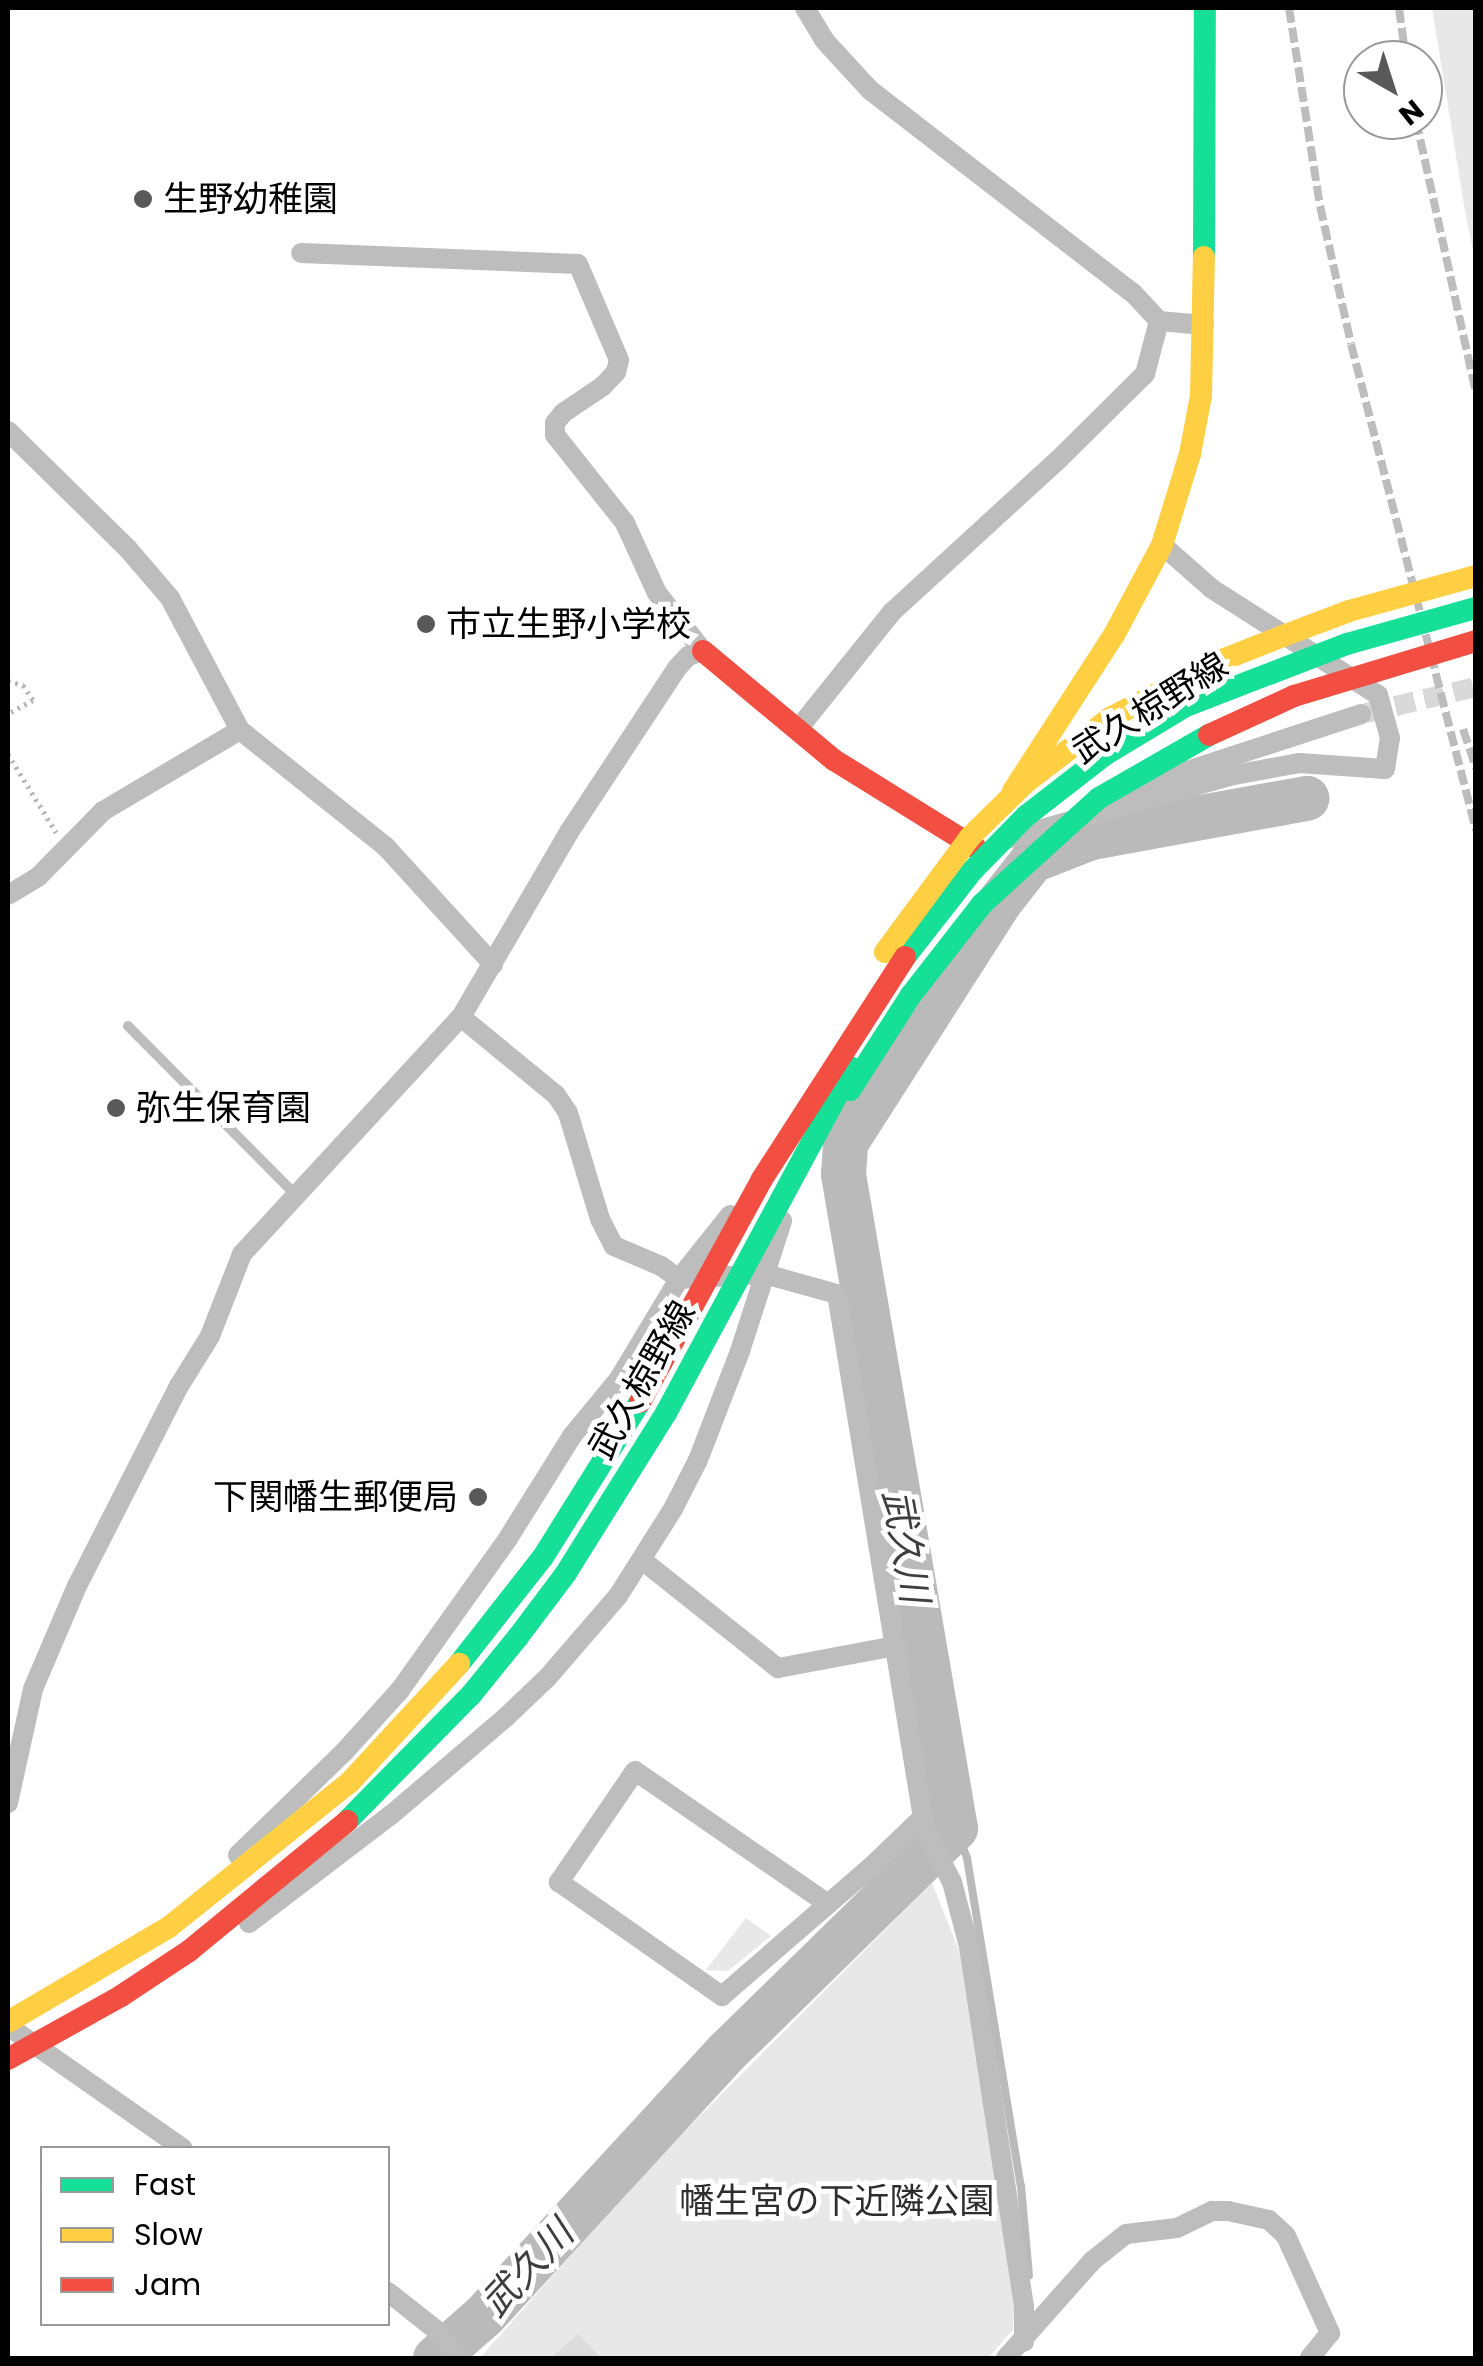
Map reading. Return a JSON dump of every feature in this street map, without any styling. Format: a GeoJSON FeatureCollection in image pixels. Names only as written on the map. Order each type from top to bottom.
{"type":"FeatureCollection","features":[{"type":"Feature","properties":{"kind":"main road"},"geometry":{"type":"LineString","coordinates":[[857,1039],[1114,636],[1162,545],[1198,415],[1204,324],[1205,8]]}},
{"type":"Feature","properties":{"kind":"main road"},"geometry":{"type":"LineString","coordinates":[[762,1179],[830,1046],[900,929],[970,837],[1025,783],[1110,718],[1218,662],[1348,611],[1476,576]]}},
{"type":"Feature","properties":{"kind":"main road","name":"武久椋野線"},"geometry":{"type":"LineString","coordinates":[[8,2024],[169,1927],[350,1782],[414,1718],[496,1622],[571,1514],[640,1402],[762,1179],[886,981],[960,885],[1026,816],[1106,754],[1186,706],[1347,644],[1476,608]]}},
{"type":"Feature","properties":{"kind":"main road"},"geometry":{"type":"LineString","coordinates":[[787,1192],[946,948],[1019,866],[1099,798],[1184,746],[1294,696],[1476,641]]}},
{"type":"Feature","properties":{"kind":"main road"},"geometry":{"type":"LineString","coordinates":[[703,651],[855,775],[976,848]]}},
{"type":"Feature","properties":{"kind":"main road","name":"武久椋野線"},"geometry":{"type":"LineString","coordinates":[[8,2059],[121,1996],[215,1931],[313,1853],[410,1762],[472,1695],[542,1605],[666,1414],[899,987],[984,882],[1036,826],[1116,766],[1264,677]]}},
{"type":"Feature","properties":{"kind":"street"},"geometry":{"type":"LineString","coordinates":[[805,8],[824,40],[870,90],[1133,293],[1160,321],[1204,324]]}},
{"type":"Feature","properties":{"kind":"street"},"geometry":{"type":"LineString","coordinates":[[8,1803],[33,1690],[101,1533],[210,1336],[242,1254],[461,1017],[568,832],[677,668],[688,656],[703,651],[657,593],[625,523],[555,435],[556,424],[564,413],[603,386],[616,372],[620,360],[578,264],[300,253]]}},
{"type":"Feature","properties":{"kind":"street"},"geometry":{"type":"LineString","coordinates":[[798,729],[892,612],[1059,459],[1144,374],[1160,321]]}},
{"type":"Feature","properties":{"kind":"street"},"geometry":{"type":"LineString","coordinates":[[8,430],[86,505],[170,598],[240,730],[386,847],[493,964]]}},
{"type":"Feature","properties":{"kind":"street"},"geometry":{"type":"LineString","coordinates":[[976,848],[1230,776],[1299,763],[1385,770],[1390,738],[1378,695],[1211,588],[1162,545]]}},
{"type":"Feature","properties":{"kind":"street"},"geometry":{"type":"LineString","coordinates":[[976,848],[1070,808],[1362,714]]}},
{"type":"Feature","properties":{"kind":"street"},"geometry":{"type":"LineString","coordinates":[[8,895],[38,878],[64,845],[125,795],[240,730]]}},
{"type":"Feature","properties":{"kind":"street"},"geometry":{"type":"LineString","coordinates":[[461,1017],[556,1095],[568,1113],[600,1219],[614,1246],[662,1266],[680,1279],[765,1274],[837,1294],[924,1824],[952,1882],[969,1947],[1024,2306],[1024,2342]]}},
{"type":"Feature","properties":{"kind":"street"},"geometry":{"type":"LineString","coordinates":[[34,2046],[94,2022],[197,1961],[390,1815],[548,1677],[618,1596],[698,1460],[820,1118],[857,1039]]}},
{"type":"Feature","properties":{"kind":"street"},"geometry":{"type":"LineString","coordinates":[[179,2146],[8,2024],[177,1906],[245,1848],[344,1752],[454,1617],[572,1436],[619,1379],[680,1279],[808,1115],[857,1039]]}},
{"type":"Feature","properties":{"kind":"street"},"geometry":{"type":"LineString","coordinates":[[642,1560],[778,1668],[896,1646]]}},
{"type":"Feature","properties":{"kind":"street"},"geometry":{"type":"LineString","coordinates":[[828,1904],[635,1771],[560,1882],[722,1996],[924,1824]]}},
{"type":"Feature","properties":{"kind":"street"},"geometry":{"type":"LineString","coordinates":[[1006,2358],[1024,2342],[1082,2271],[1126,2234],[1177,2228],[1212,2211],[1270,2220],[1286,2236],[1330,2333],[1310,2358]]}},
{"type":"Feature","properties":{"kind":"street"},"geometry":{"type":"LineString","coordinates":[[390,2294],[435,2329],[459,2358]]}},
{"type":"Feature","properties":{"kind":"lane"},"geometry":{"type":"LineString","coordinates":[[128,1026],[296,1194]]}},
{"type":"Feature","properties":{"kind":"path"},"geometry":{"type":"LineString","coordinates":[[8,680],[23,685],[33,700],[8,714]]}},
{"type":"Feature","properties":{"kind":"path"},"geometry":{"type":"LineString","coordinates":[[8,754],[64,845]]}},
{"type":"Feature","properties":{"kind":"green space"},"geometry":{"type":"Polygon","coordinates":[[[1432,8],[1475,8],[1475,260],[1443,76],[1443,40],[1437,40],[1432,8]]]}},
{"type":"Feature","properties":{"kind":"green space","name":"幡生宮の下近隣公園"},"geometry":{"type":"Polygon","coordinates":[[[932,1883],[966,1968],[1014,2308],[1013,2330],[988,2358],[480,2358],[642,2174],[932,1883]]]}},
{"type":"Feature","properties":{"kind":"green space"},"geometry":{"type":"Polygon","coordinates":[[[746,1918],[771,1936],[728,1971],[706,1970],[746,1918]]]}},
{"type":"Feature","properties":{"kind":"building"},"geometry":{"type":"Polygon","coordinates":[[[578,2334],[601,2358],[551,2358],[578,2334]]]}},
{"type":"Feature","properties":{"kind":"waterway","name":"武久川"},"geometry":{"type":"LineString","coordinates":[[435,2358],[484,2315],[727,2051],[955,1828],[843,1174],[845,1143],[999,902],[1032,860],[1091,837],[1306,798]]}},
{"type":"Feature","properties":{"kind":"waterway"},"geometry":{"type":"LineString","coordinates":[[955,1828],[967,1858],[1021,2186],[1029,2276]]}},
{"type":"Feature","properties":{"kind":"tunnel"},"geometry":{"type":"LineString","coordinates":[[1366,713],[1476,687]]}},
{"type":"Feature","properties":{"kind":"railway"},"geometry":{"type":"LineString","coordinates":[[1289,8],[1320,206],[1351,344],[1476,830]]}},
{"type":"Feature","properties":{"kind":"railway"},"geometry":{"type":"LineString","coordinates":[[1399,8],[1403,40]]}},
{"type":"Feature","properties":{"kind":"railway"},"geometry":{"type":"LineString","coordinates":[[1420,140],[1476,394]]}},
{"type":"Feature","properties":{"kind":"railway"},"geometry":{"type":"LineString","coordinates":[[1463,729],[1476,768]]}},
{"type":"Feature","properties":{"kind":"traffic: fast"},"geometry":{"type":"LineString","coordinates":[[1204,257],[1205,8]]}},
{"type":"Feature","properties":{"kind":"traffic: fast"},"geometry":{"type":"LineString","coordinates":[[905,957],[973,870],[1026,816],[1106,754],[1186,706],[1347,644],[1476,608]]}},
{"type":"Feature","properties":{"kind":"traffic: fast"},"geometry":{"type":"LineString","coordinates":[[850,1090],[911,995],[982,904],[1099,798],[1209,735]]}},
{"type":"Feature","properties":{"kind":"traffic: fast"},"geometry":{"type":"LineString","coordinates":[[666,1413],[852,1068]]}},
{"type":"Feature","properties":{"kind":"traffic: fast"},"geometry":{"type":"LineString","coordinates":[[459,1664],[543,1557],[640,1402]]}},
{"type":"Feature","properties":{"kind":"traffic: fast"},"geometry":{"type":"LineString","coordinates":[[347,1821],[471,1695],[518,1637],[566,1573],[666,1413]]}},
{"type":"Feature","properties":{"kind":"traffic: slow"},"geometry":{"type":"LineString","coordinates":[[1013,791],[1114,635],[1162,545],[1190,454],[1201,396],[1204,257]]}},
{"type":"Feature","properties":{"kind":"traffic: slow"},"geometry":{"type":"LineString","coordinates":[[885,952],[970,837],[1025,783],[1110,718],[1217,662],[1283,636],[1349,611],[1476,576]]}},
{"type":"Feature","properties":{"kind":"traffic: slow"},"geometry":{"type":"LineString","coordinates":[[8,2022],[169,1927],[350,1782],[459,1664]]}},
{"type":"Feature","properties":{"kind":"traffic: jam"},"geometry":{"type":"LineString","coordinates":[[1209,735],[1294,696],[1476,641]]}},
{"type":"Feature","properties":{"kind":"traffic: jam"},"geometry":{"type":"LineString","coordinates":[[703,651],[834,760],[976,848]]}},
{"type":"Feature","properties":{"kind":"traffic: jam"},"geometry":{"type":"LineString","coordinates":[[640,1402],[762,1179],[905,957]]}},
{"type":"Feature","properties":{"kind":"traffic: jam"},"geometry":{"type":"LineString","coordinates":[[8,2059],[121,1996],[189,1951],[347,1821]]}},
{"type":"Feature","properties":{"kind":"place","name":"生野幼稚園"},"geometry":{"type":"Point","coordinates":[143,199]}},
{"type":"Feature","properties":{"kind":"place","name":"市立生野小学校"},"geometry":{"type":"Point","coordinates":[426,624]}},
{"type":"Feature","properties":{"kind":"place","name":"弥生保育園"},"geometry":{"type":"Point","coordinates":[116,1108]}},
{"type":"Feature","properties":{"kind":"place","name":"下関幡生郵便局"},"geometry":{"type":"Point","coordinates":[478,1497]}}]}
